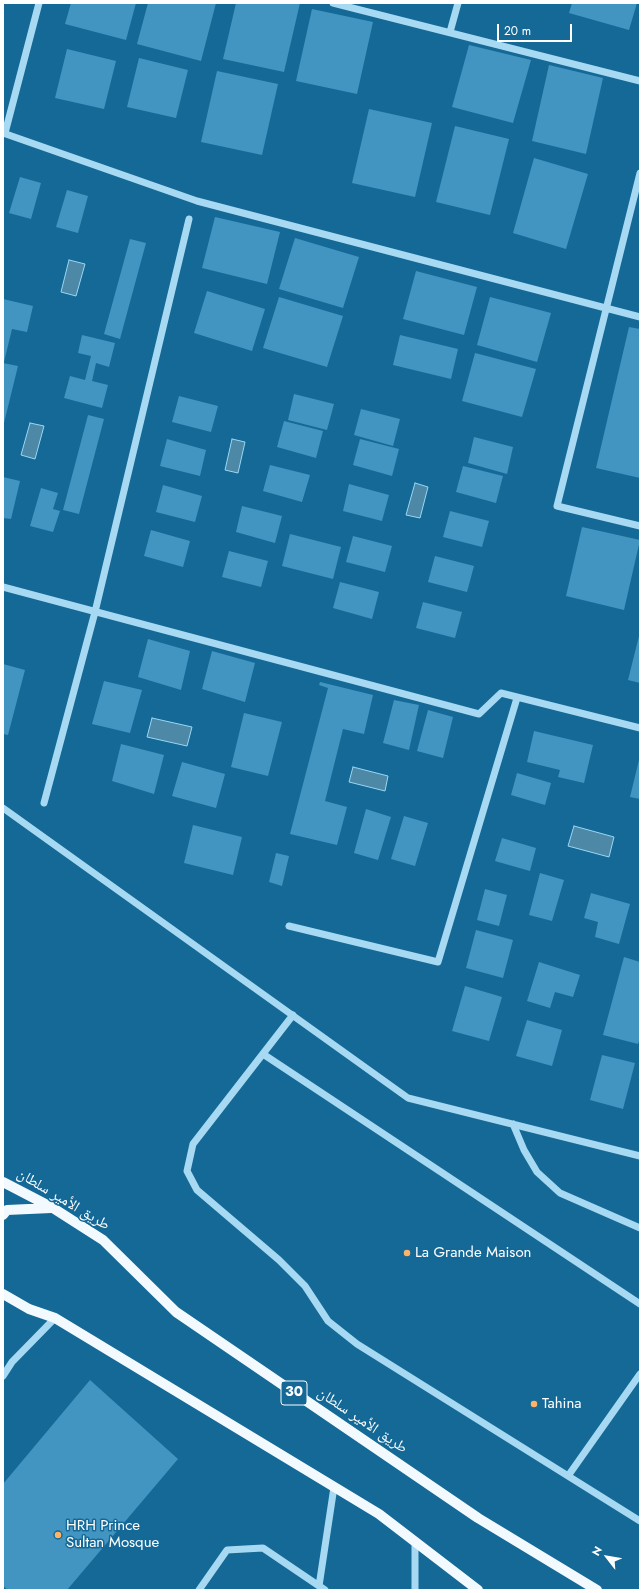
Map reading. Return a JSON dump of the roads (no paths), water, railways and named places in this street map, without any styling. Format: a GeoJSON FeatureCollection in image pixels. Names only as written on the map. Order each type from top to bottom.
{"type":"FeatureCollection","features":[{"type":"Feature","properties":{"kind":"main road","name":"طريق الأمير سلطان"},"geometry":{"type":"LineString","coordinates":[[3,1182],[53,1208],[103,1240],[176,1312],[478,1518],[597,1590]]}},
{"type":"Feature","properties":{"kind":"main road"},"geometry":{"type":"LineString","coordinates":[[3,1215],[7,1210],[53,1208]]}},
{"type":"Feature","properties":{"kind":"main road"},"geometry":{"type":"LineString","coordinates":[[3,1294],[29,1309],[55,1318],[379,1514],[478,1590]]}},
{"type":"Feature","properties":{"kind":"street"},"geometry":{"type":"LineString","coordinates":[[39,3],[4,133],[197,200],[640,317]]}},
{"type":"Feature","properties":{"kind":"street"},"geometry":{"type":"LineString","coordinates":[[333,3],[640,81]]}},
{"type":"Feature","properties":{"kind":"street"},"geometry":{"type":"LineString","coordinates":[[450,32],[458,3]]}},
{"type":"Feature","properties":{"kind":"street"},"geometry":{"type":"LineString","coordinates":[[640,172],[557,506],[640,526]]}},
{"type":"Feature","properties":{"kind":"street"},"geometry":{"type":"LineString","coordinates":[[44,803],[95,612],[189,219]]}},
{"type":"Feature","properties":{"kind":"street"},"geometry":{"type":"LineString","coordinates":[[3,587],[479,714],[501,693],[640,728]]}},
{"type":"Feature","properties":{"kind":"street"},"geometry":{"type":"LineString","coordinates":[[290,926],[438,962],[517,698]]}},
{"type":"Feature","properties":{"kind":"street"},"geometry":{"type":"LineString","coordinates":[[3,808],[408,1098],[640,1156]]}},
{"type":"Feature","properties":{"kind":"street"},"geometry":{"type":"LineString","coordinates":[[293,1015],[193,1144],[187,1171],[197,1190],[279,1260],[305,1286],[328,1321],[351,1339],[640,1521]]}},
{"type":"Feature","properties":{"kind":"street"},"geometry":{"type":"LineString","coordinates":[[263,1054],[640,1304]]}},
{"type":"Feature","properties":{"kind":"street"},"geometry":{"type":"LineString","coordinates":[[513,1124],[524,1150],[537,1172],[560,1193],[640,1228]]}},
{"type":"Feature","properties":{"kind":"street"},"geometry":{"type":"LineString","coordinates":[[3,1376],[12,1362],[55,1318]]}},
{"type":"Feature","properties":{"kind":"street"},"geometry":{"type":"LineString","coordinates":[[568,1476],[640,1374]]}},
{"type":"Feature","properties":{"kind":"street"},"geometry":{"type":"LineString","coordinates":[[200,1590],[227,1550],[263,1548],[322,1588],[334,1488]]}},
{"type":"Feature","properties":{"kind":"street"},"geometry":{"type":"LineString","coordinates":[[415,1542],[415,1590]]}},
{"type":"Feature","properties":{"kind":"water"},"geometry":{"type":"Polygon","coordinates":[[[69,260],[85,264],[76,296],[61,292],[69,260]]]}},
{"type":"Feature","properties":{"kind":"water"},"geometry":{"type":"Polygon","coordinates":[[[30,423],[44,426],[35,459],[21,455],[30,423]]]}},
{"type":"Feature","properties":{"kind":"water"},"geometry":{"type":"Polygon","coordinates":[[[232,439],[245,442],[238,473],[225,470],[232,439]]]}},
{"type":"Feature","properties":{"kind":"water"},"geometry":{"type":"Polygon","coordinates":[[[415,483],[428,487],[420,518],[406,515],[415,483]]]}},
{"type":"Feature","properties":{"kind":"water"},"geometry":{"type":"Polygon","coordinates":[[[152,718],[192,727],[187,746],[147,737],[152,718]]]}},
{"type":"Feature","properties":{"kind":"water"},"geometry":{"type":"Polygon","coordinates":[[[353,767],[388,776],[385,791],[349,782],[353,767]]]}},
{"type":"Feature","properties":{"kind":"water"},"geometry":{"type":"Polygon","coordinates":[[[574,826],[614,837],[609,857],[568,846],[574,826]]]}},
{"type":"Feature","properties":{"kind":"place","name":"La Grande Maison"},"geometry":{"type":"Point","coordinates":[407,1253]}},
{"type":"Feature","properties":{"kind":"place","name":"Tahina"},"geometry":{"type":"Point","coordinates":[534,1404]}},
{"type":"Feature","properties":{"kind":"place","name":"HRH Prince Sultan Mosque"},"geometry":{"type":"Point","coordinates":[58,1535]}}]}
